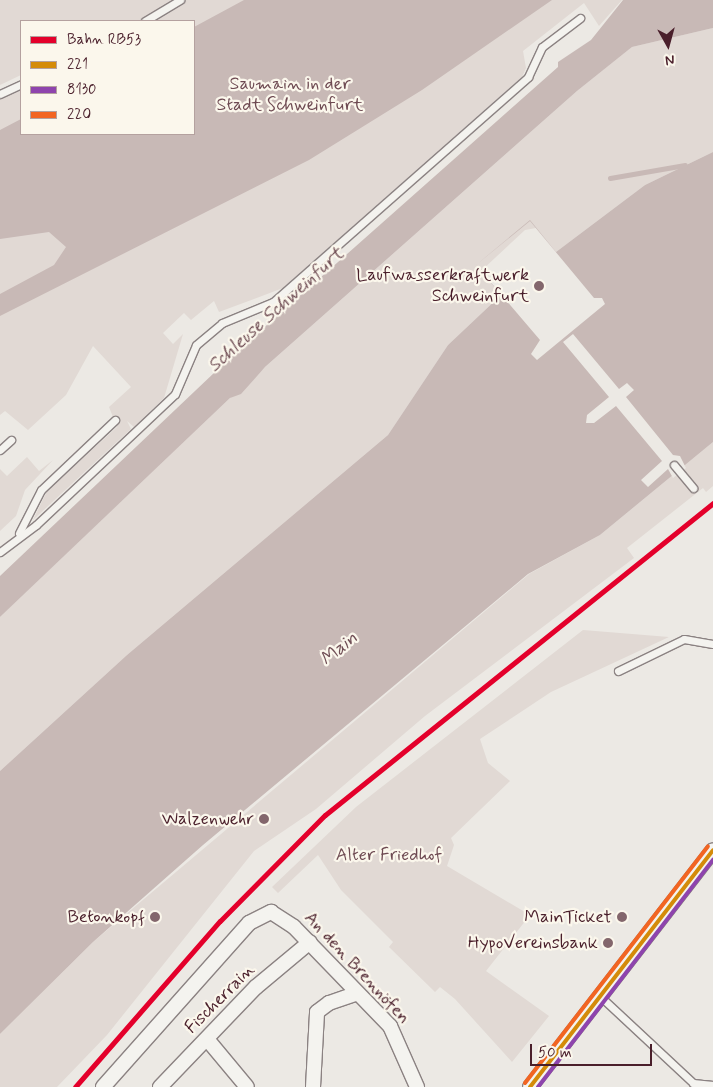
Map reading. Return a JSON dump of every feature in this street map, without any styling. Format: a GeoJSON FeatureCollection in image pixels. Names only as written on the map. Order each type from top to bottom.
{"type":"FeatureCollection","features":[{"type":"Feature","properties":{"kind":"street"},"geometry":{"type":"LineString","coordinates":[[530,1087],[602,998],[713,850]]}},
{"type":"Feature","properties":{"kind":"street","name":"An den Brennöfen"},"geometry":{"type":"LineString","coordinates":[[102,1087],[249,923],[271,912],[279,914],[310,942],[355,994],[396,1035],[416,1087]]}},
{"type":"Feature","properties":{"kind":"street","name":"Fischerrain"},"geometry":{"type":"LineString","coordinates":[[160,1087],[256,987],[310,942]]}},
{"type":"Feature","properties":{"kind":"street"},"geometry":{"type":"LineString","coordinates":[[313,1087],[317,1012],[329,1003],[355,994]]}},
{"type":"Feature","properties":{"kind":"street"},"geometry":{"type":"LineString","coordinates":[[206,1039],[247,1087]]}},
{"type":"Feature","properties":{"kind":"lane"},"geometry":{"type":"LineString","coordinates":[[147,20],[180,0]]}},
{"type":"Feature","properties":{"kind":"lane"},"geometry":{"type":"LineString","coordinates":[[0,552],[19,534],[36,525],[175,394],[196,345],[222,323],[273,302],[528,77],[542,48],[580,18]]}},
{"type":"Feature","properties":{"kind":"lane"},"geometry":{"type":"LineString","coordinates":[[0,94],[20,84]]}},
{"type":"Feature","properties":{"kind":"lane"},"geometry":{"type":"LineString","coordinates":[[19,534],[41,490],[114,420]]}},
{"type":"Feature","properties":{"kind":"lane"},"geometry":{"type":"LineString","coordinates":[[0,450],[11,440]]}},
{"type":"Feature","properties":{"kind":"lane"},"geometry":{"type":"LineString","coordinates":[[674,465],[693,488]]}},
{"type":"Feature","properties":{"kind":"lane"},"geometry":{"type":"LineString","coordinates":[[618,671],[684,639],[713,644]]}},
{"type":"Feature","properties":{"kind":"lane"},"geometry":{"type":"LineString","coordinates":[[602,998],[693,1083],[713,1085]]}},
{"type":"Feature","properties":{"kind":"green space","name":"Saumain in der Stadt Schweinfurt"},"geometry":{"type":"Polygon","coordinates":[[[0,0],[622,0],[599,26],[584,3],[523,51],[526,68],[522,77],[283,288],[219,312],[214,301],[191,320],[184,313],[163,333],[173,344],[183,334],[164,398],[134,427],[127,421],[131,429],[33,520],[47,491],[117,427],[109,407],[131,387],[93,346],[66,395],[28,430],[5,411],[0,415],[0,99],[20,90],[20,135],[195,135],[195,20],[20,20],[20,75],[0,85],[0,0]]]}},
{"type":"Feature","properties":{"kind":"green space"},"geometry":{"type":"Polygon","coordinates":[[[713,28],[713,152],[645,185],[556,252],[536,228],[525,230],[481,271],[501,295],[448,345],[388,435],[127,655],[0,771],[0,617],[230,398],[577,91],[632,47],[713,28]]]}},
{"type":"Feature","properties":{"kind":"green space"},"geometry":{"type":"Polygon","coordinates":[[[713,442],[713,486],[706,492],[703,488],[627,548],[634,558],[425,716],[316,809],[254,851],[107,1035],[57,1087],[0,1087],[0,1034],[93,942],[529,574],[600,535],[713,442]]]}},
{"type":"Feature","properties":{"kind":"green space"},"geometry":{"type":"Polygon","coordinates":[[[27,457],[39,471],[53,460],[25,490],[16,516],[0,531],[0,469],[7,476],[27,457]]]}},
{"type":"Feature","properties":{"kind":"green space","name":"Alter Friedhof"},"geometry":{"type":"Polygon","coordinates":[[[583,630],[669,637],[551,692],[480,739],[488,763],[510,781],[451,838],[454,845],[447,866],[530,915],[486,971],[549,1016],[512,1062],[455,999],[440,987],[435,992],[389,947],[393,942],[341,890],[318,855],[278,893],[272,887],[356,807],[583,630]]]}},
{"type":"Feature","properties":{"kind":"water","name":"Saumain in der Stadt Schweinfurt"},"geometry":{"type":"Polygon","coordinates":[[[244,0],[552,0],[422,90],[309,160],[0,316],[0,294],[54,265],[66,247],[49,232],[0,239],[0,130],[20,120],[20,135],[195,135],[195,26],[244,0]]]}},
{"type":"Feature","properties":{"kind":"water"},"geometry":{"type":"Polygon","coordinates":[[[623,0],[713,0],[713,28],[632,47],[577,91],[265,367],[241,394],[230,398],[0,617],[0,576],[215,372],[216,366],[232,356],[558,67],[558,62],[591,40],[623,0]]]}},
{"type":"Feature","properties":{"kind":"water","name":"Main"},"geometry":{"type":"Polygon","coordinates":[[[713,152],[713,442],[600,535],[528,574],[203,845],[93,942],[0,1034],[0,771],[127,655],[388,435],[448,345],[501,295],[476,265],[530,220],[556,252],[645,185],[713,152]],[[530,221],[476,265],[540,340],[531,354],[537,360],[605,304],[602,298],[594,298],[530,221]]]}},
{"type":"Feature","properties":{"kind":"pier"},"geometry":{"type":"Polygon","coordinates":[[[573,334],[619,389],[627,383],[634,390],[626,397],[673,455],[680,456],[686,468],[673,478],[668,469],[648,487],[641,480],[662,461],[616,406],[594,423],[586,423],[587,415],[609,397],[563,342],[573,334]]]}},
{"type":"Feature","properties":{"kind":"waterway"},"geometry":{"type":"LineString","coordinates":[[610,178],[685,165]]}},
{"type":"Feature","properties":{"kind":"rail line","name":"RB53"},"geometry":{"type":"LineString","coordinates":[[75,1087],[220,921],[325,815],[713,503]]}},
{"type":"Feature","properties":{"kind":"transit line","name":"220"},"geometry":{"type":"LineString","coordinates":[[525,1083],[708,846]]}},
{"type":"Feature","properties":{"kind":"transit line","name":"221"},"geometry":{"type":"LineString","coordinates":[[530,1087],[713,850]]}},
{"type":"Feature","properties":{"kind":"transit line","name":"8130"},"geometry":{"type":"LineString","coordinates":[[538,1087],[713,860]]}},
{"type":"Feature","properties":{"kind":"place","name":"Laufwasserkraftwerk Schweinfurt"},"geometry":{"type":"Point","coordinates":[539,286]}},
{"type":"Feature","properties":{"kind":"place","name":"Walzenwehr"},"geometry":{"type":"Point","coordinates":[264,819]}},
{"type":"Feature","properties":{"kind":"place","name":"Betonkopf"},"geometry":{"type":"Point","coordinates":[155,917]}},
{"type":"Feature","properties":{"kind":"place","name":"MainTicket"},"geometry":{"type":"Point","coordinates":[622,917]}},
{"type":"Feature","properties":{"kind":"place","name":"HypoVereinsbank"},"geometry":{"type":"Point","coordinates":[608,943]}},
{"type":"Feature","properties":{"kind":"water label","name":"Schleuse Schweinfurt"},"geometry":{"type":"Point","coordinates":[276,310]}}]}
